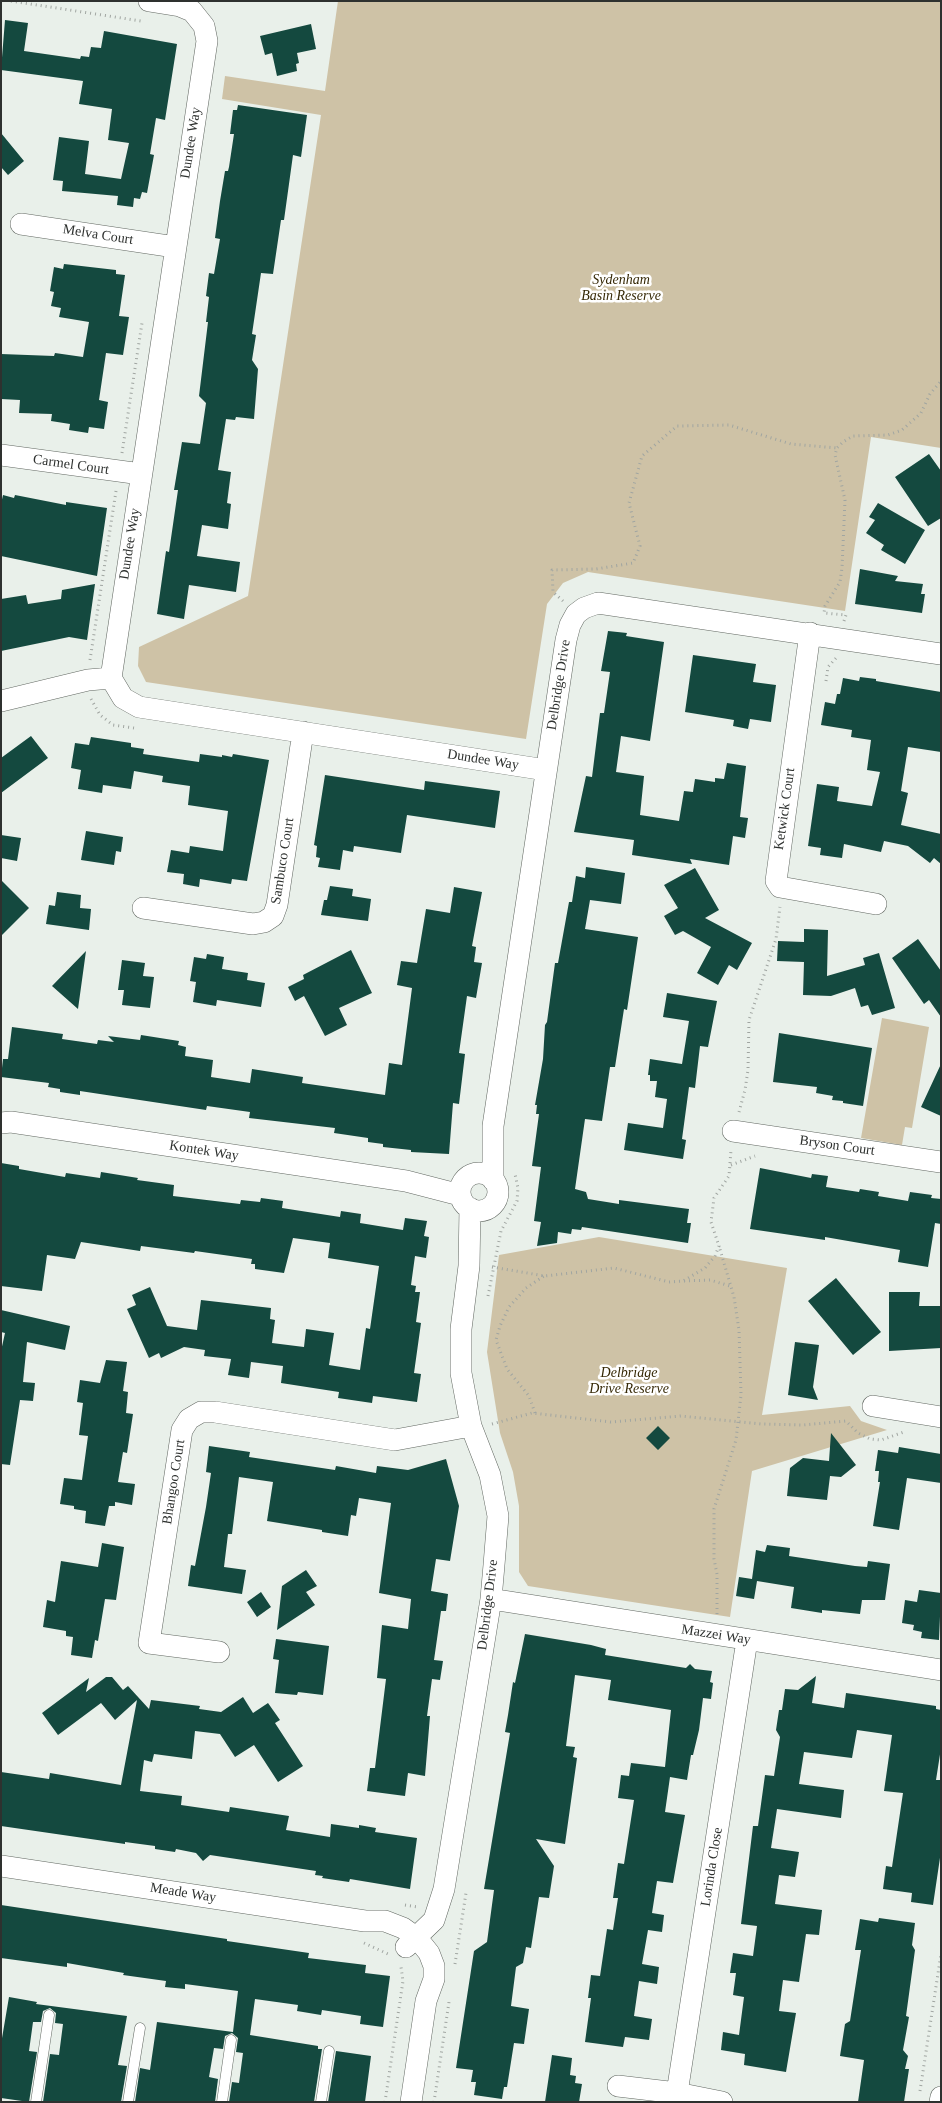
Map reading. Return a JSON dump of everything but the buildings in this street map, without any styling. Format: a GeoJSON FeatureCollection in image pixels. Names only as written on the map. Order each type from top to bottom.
{"type":"FeatureCollection","features":[{"type":"Feature","properties":{"kind":"street","name":"Dundee Way"},"geometry":{"type":"LineString","coordinates":[[148,12],[180,6],[192,11],[204,26],[206,35],[112,678],[123,698],[139,707],[546,770]]}},
{"type":"Feature","properties":{"kind":"street","name":"Melva Court"},"geometry":{"type":"LineString","coordinates":[[21,224],[175,247]]}},
{"type":"Feature","properties":{"kind":"street","name":"Carmel Court"},"geometry":{"type":"LineString","coordinates":[[1,455],[141,474]]}},
{"type":"Feature","properties":{"kind":"street"},"geometry":{"type":"LineString","coordinates":[[576,614],[598,603],[838,648],[941,654]]}},
{"type":"Feature","properties":{"kind":"street","name":"Delbridge Drive"},"geometry":{"type":"LineString","coordinates":[[404,1952],[434,1920],[444,1889],[491,1599],[498,1516],[490,1475],[471,1426],[461,1364],[461,1329],[469,1266],[473,1187],[493,1126],[566,640],[570,625],[576,614]]}},
{"type":"Feature","properties":{"kind":"street","name":"Ketwick Court"},"geometry":{"type":"LineString","coordinates":[[780,887],[776,881],[777,872],[808,643]]}},
{"type":"Feature","properties":{"kind":"street"},"geometry":{"type":"LineString","coordinates":[[1,701],[88,680],[112,678]]}},
{"type":"Feature","properties":{"kind":"street","name":"Sambuco Court"},"geometry":{"type":"LineString","coordinates":[[143,908],[253,924],[264,922],[273,916],[277,905],[303,732]]}},
{"type":"Feature","properties":{"kind":"street"},"geometry":{"type":"LineString","coordinates":[[780,887],[876,904]]}},
{"type":"Feature","properties":{"kind":"street","name":"Kontek Way"},"geometry":{"type":"LineString","coordinates":[[1,1123],[20,1123],[406,1181],[473,1187]]}},
{"type":"Feature","properties":{"kind":"street","name":"Bryson Court"},"geometry":{"type":"LineString","coordinates":[[733,1131],[941,1162]]}},
{"type":"Feature","properties":{"kind":"street","name":"Delbridge Drive"},"geometry":{"type":"LineString","coordinates":[[469,1266],[498,1190],[473,1187]]}},
{"type":"Feature","properties":{"kind":"street"},"geometry":{"type":"LineString","coordinates":[[873,1406],[941,1416]]}},
{"type":"Feature","properties":{"kind":"street","name":"Bhangoo Court"},"geometry":{"type":"LineString","coordinates":[[219,1652],[149,1643],[182,1430],[189,1419],[200,1412],[216,1412],[395,1440],[471,1426]]}},
{"type":"Feature","properties":{"kind":"street","name":"Mazzei Way"},"geometry":{"type":"LineString","coordinates":[[491,1599],[941,1670]]}},
{"type":"Feature","properties":{"kind":"street","name":"Lorinda Close"},"geometry":{"type":"LineString","coordinates":[[677,2093],[747,1640]]}},
{"type":"Feature","properties":{"kind":"street","name":"Meade Way"},"geometry":{"type":"LineString","coordinates":[[1,1866],[365,1921],[404,1952]]}},
{"type":"Feature","properties":{"kind":"street"},"geometry":{"type":"LineString","coordinates":[[404,1952],[416,1960],[424,1978],[426,2001],[411,2102]]}},
{"type":"Feature","properties":{"kind":"street"},"geometry":{"type":"LineString","coordinates":[[618,2086],[677,2093],[722,2102]]}},
{"type":"Feature","properties":{"kind":"street"},"geometry":{"type":"LineString","coordinates":[[940,2102],[941,2097]]}},
{"type":"Feature","properties":{"kind":"lane"},"geometry":{"type":"LineString","coordinates":[[36,2102],[48,2015]]}},
{"type":"Feature","properties":{"kind":"lane"},"geometry":{"type":"LineString","coordinates":[[128,2102],[140,2028]]}},
{"type":"Feature","properties":{"kind":"lane"},"geometry":{"type":"LineString","coordinates":[[222,2102],[231,2040]]}},
{"type":"Feature","properties":{"kind":"lane"},"geometry":{"type":"LineString","coordinates":[[321,2102],[329,2051]]}},
{"type":"Feature","properties":{"kind":"path"},"geometry":{"type":"LineString","coordinates":[[11,1],[148,12]]}},
{"type":"Feature","properties":{"kind":"path"},"geometry":{"type":"LineString","coordinates":[[138,729],[113,725],[100,715],[91,702],[88,680],[142,320]]}},
{"type":"Feature","properties":{"kind":"path"},"geometry":{"type":"LineString","coordinates":[[838,648],[846,615],[824,613],[825,606],[840,582],[842,568],[845,500],[835,455],[837,448],[853,436],[888,435],[902,430],[921,413],[930,394],[941,381]]}},
{"type":"Feature","properties":{"kind":"path"},"geometry":{"type":"LineString","coordinates":[[576,614],[553,592],[552,570],[596,569],[633,564],[640,546],[629,503],[642,456],[677,426],[730,425],[791,444],[837,448]]}},
{"type":"Feature","properties":{"kind":"path"},"geometry":{"type":"LineString","coordinates":[[808,643],[838,648],[846,659]]}},
{"type":"Feature","properties":{"kind":"path"},"geometry":{"type":"LineString","coordinates":[[717,1614],[714,1509],[729,1467],[739,1420],[741,1361],[739,1330],[730,1286],[711,1222],[714,1198],[729,1176],[733,1131],[745,1090],[748,1020],[776,940],[780,887]]}},
{"type":"Feature","properties":{"kind":"path"},"geometry":{"type":"LineString","coordinates":[[487,1302],[492,1267],[501,1231],[517,1201],[518,1188],[514,1172]]}},
{"type":"Feature","properties":{"kind":"path"},"geometry":{"type":"LineString","coordinates":[[684,1281],[705,1268],[715,1256],[719,1246]]}},
{"type":"Feature","properties":{"kind":"path"},"geometry":{"type":"LineString","coordinates":[[492,1267],[544,1276],[614,1268],[669,1282],[710,1280],[730,1286]]}},
{"type":"Feature","properties":{"kind":"path"},"geometry":{"type":"LineString","coordinates":[[535,1413],[529,1396],[508,1369],[496,1340],[509,1307],[526,1288],[544,1276]]}},
{"type":"Feature","properties":{"kind":"path"},"geometry":{"type":"LineString","coordinates":[[471,1426],[493,1424],[535,1413],[611,1422],[681,1416],[739,1420],[761,1424],[803,1425],[846,1421],[858,1433],[870,1439],[895,1436],[910,1430]]}},
{"type":"Feature","properties":{"kind":"path"},"geometry":{"type":"LineString","coordinates":[[490,1415],[493,1424]]}},
{"type":"Feature","properties":{"kind":"path"},"geometry":{"type":"LineString","coordinates":[[359,1942],[386,1952],[404,1952],[403,1982],[385,2102]]}},
{"type":"Feature","properties":{"kind":"path"},"geometry":{"type":"LineString","coordinates":[[920,2092],[941,1954]]}},
{"type":"Feature","properties":{"kind":"green space","name":"Sydenham Basin Reserve"},"geometry":{"type":"Polygon","coordinates":[[[338,1],[941,1],[941,448],[871,437],[845,611],[588,572],[563,583],[547,604],[526,739],[146,682],[138,666],[139,647],[248,596],[321,115],[222,99],[225,76],[325,91],[338,1]]]}},
{"type":"Feature","properties":{"kind":"green space"},"geometry":{"type":"Polygon","coordinates":[[[882,1018],[929,1027],[912,1128],[905,1127],[902,1145],[861,1138],[882,1018]]]}},
{"type":"Feature","properties":{"kind":"green space","name":"Delbridge Drive Reserve"},"geometry":{"type":"Polygon","coordinates":[[[599,1237],[787,1268],[762,1415],[850,1406],[861,1421],[887,1430],[752,1471],[730,1617],[528,1586],[519,1572],[519,1506],[513,1472],[500,1433],[487,1352],[499,1255],[599,1237]]]}}]}
